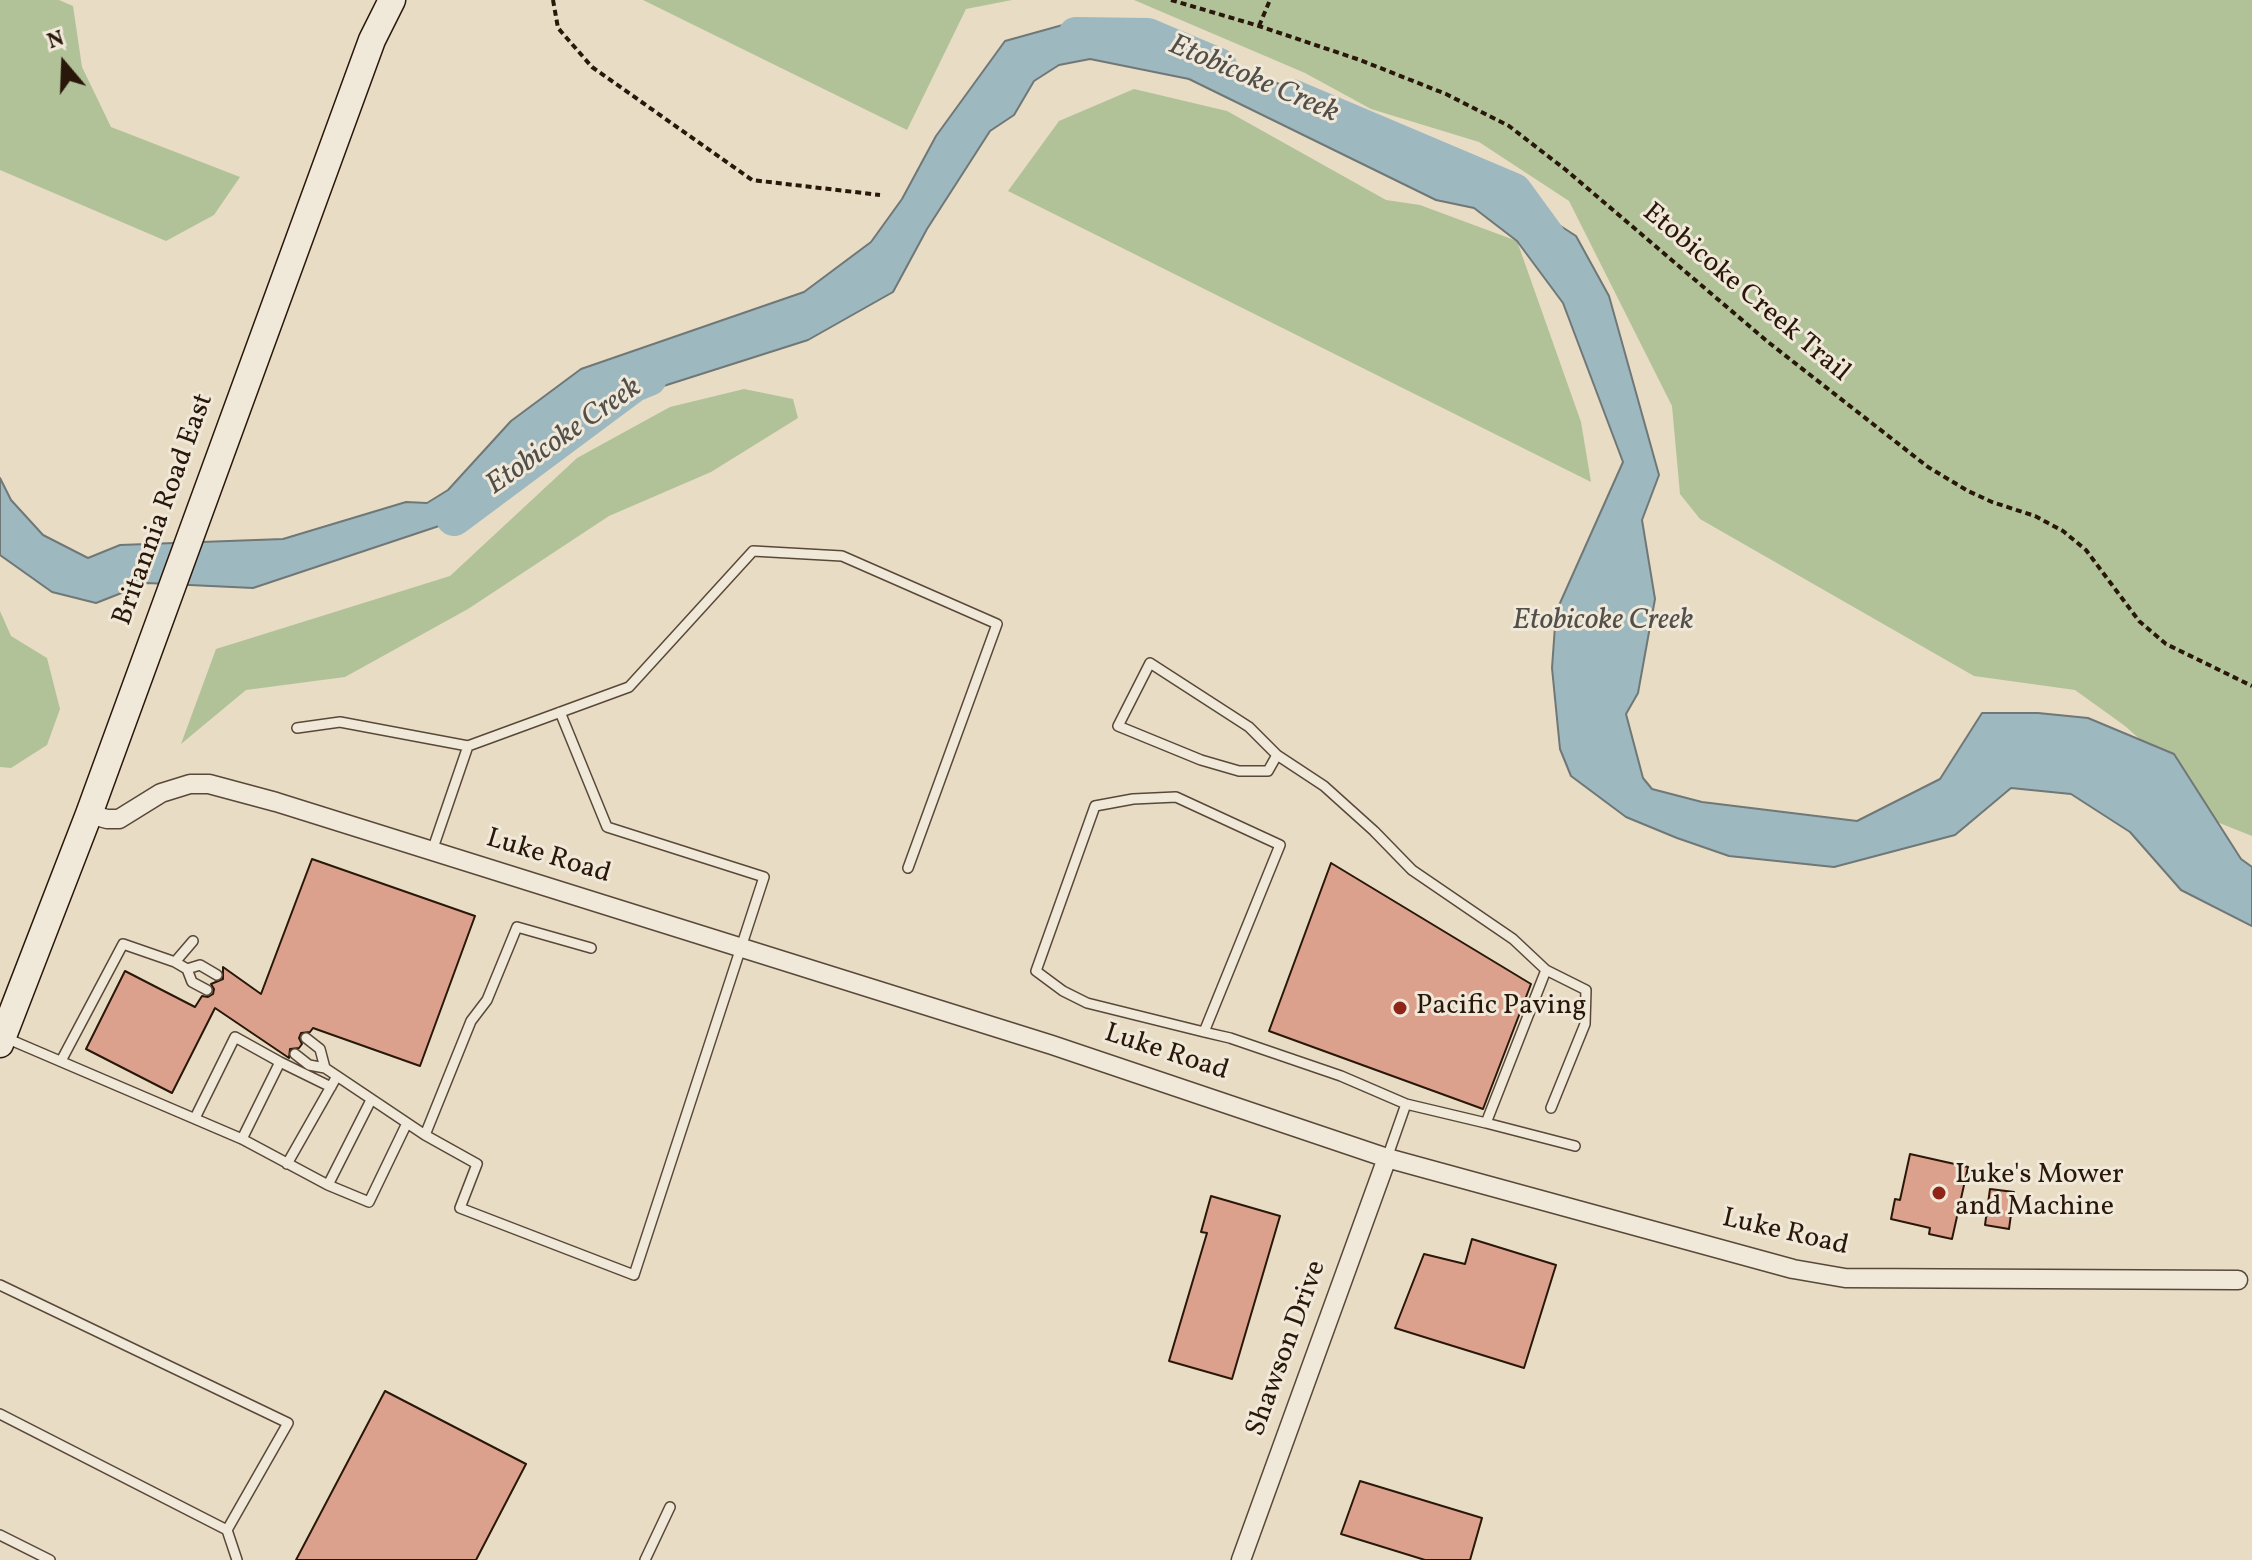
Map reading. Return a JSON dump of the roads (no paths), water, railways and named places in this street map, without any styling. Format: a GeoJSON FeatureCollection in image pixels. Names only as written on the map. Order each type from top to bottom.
{"type":"FeatureCollection","features":[{"type":"Feature","properties":{"kind":"street","name":"Britannia Road East"},"geometry":{"type":"LineString","coordinates":[[1,1040],[89,814],[372,40],[392,0]]}},
{"type":"Feature","properties":{"kind":"street","name":"Luke Road"},"geometry":{"type":"LineString","coordinates":[[89,814],[119,819],[174,787],[209,784],[276,802],[1052,1045],[1387,1158],[1793,1269],[1845,1278],[2245,1280]]}},
{"type":"Feature","properties":{"kind":"street","name":"Shawson Drive"},"geometry":{"type":"LineString","coordinates":[[1241,1560],[1387,1158]]}},
{"type":"Feature","properties":{"kind":"lane"},"geometry":{"type":"LineString","coordinates":[[297,728],[340,722],[468,746],[629,687],[753,551],[842,556],[997,624],[908,868]]}},
{"type":"Feature","properties":{"kind":"lane"},"geometry":{"type":"LineString","coordinates":[[1277,755],[1268,771],[1239,771],[1201,760],[1118,726],[1150,663],[1249,727],[1277,755],[1324,786],[1412,870],[1513,939],[1546,970],[1586,990],[1585,1024],[1551,1108]]}},
{"type":"Feature","properties":{"kind":"lane"},"geometry":{"type":"LineString","coordinates":[[295,1054],[309,1065],[325,1068],[425,1135],[477,1164],[460,1208],[634,1275],[764,877],[607,827],[560,712]]}},
{"type":"Feature","properties":{"kind":"lane"},"geometry":{"type":"LineString","coordinates":[[432,851],[468,746]]}},
{"type":"Feature","properties":{"kind":"lane"},"geometry":{"type":"LineString","coordinates":[[1204,1032],[1280,845],[1176,797],[1133,799],[1095,806],[1036,971],[1063,991],[1087,1003],[1204,1032],[1341,1076],[1406,1104],[1575,1146]]}},
{"type":"Feature","properties":{"kind":"lane"},"geometry":{"type":"LineString","coordinates":[[425,1135],[471,1021],[487,1000],[517,927],[591,948]]}},
{"type":"Feature","properties":{"kind":"lane"},"geometry":{"type":"LineString","coordinates":[[175,962],[193,941]]}},
{"type":"Feature","properties":{"kind":"lane"},"geometry":{"type":"LineString","coordinates":[[66,1063],[123,944],[175,962],[187,969],[192,982],[207,990]]}},
{"type":"Feature","properties":{"kind":"lane"},"geometry":{"type":"LineString","coordinates":[[187,969],[200,965],[217,975]]}},
{"type":"Feature","properties":{"kind":"lane"},"geometry":{"type":"LineString","coordinates":[[1486,1123],[1546,970]]}},
{"type":"Feature","properties":{"kind":"lane"},"geometry":{"type":"LineString","coordinates":[[195,1118],[235,1037],[331,1087]]}},
{"type":"Feature","properties":{"kind":"lane"},"geometry":{"type":"LineString","coordinates":[[306,1038],[320,1049],[325,1068]]}},
{"type":"Feature","properties":{"kind":"lane"},"geometry":{"type":"LineString","coordinates":[[1,1040],[66,1063],[195,1118],[328,1185],[369,1202],[407,1123]]}},
{"type":"Feature","properties":{"kind":"lane"},"geometry":{"type":"LineString","coordinates":[[242,1139],[280,1062]]}},
{"type":"Feature","properties":{"kind":"lane"},"geometry":{"type":"LineString","coordinates":[[287,1164],[337,1076]]}},
{"type":"Feature","properties":{"kind":"lane"},"geometry":{"type":"LineString","coordinates":[[328,1185],[371,1100]]}},
{"type":"Feature","properties":{"kind":"lane"},"geometry":{"type":"LineString","coordinates":[[1387,1158],[1406,1104]]}},
{"type":"Feature","properties":{"kind":"lane"},"geometry":{"type":"LineString","coordinates":[[0,1285],[288,1423],[227,1530]]}},
{"type":"Feature","properties":{"kind":"lane"},"geometry":{"type":"LineString","coordinates":[[0,1414],[227,1530],[237,1560]]}},
{"type":"Feature","properties":{"kind":"lane"},"geometry":{"type":"LineString","coordinates":[[645,1560],[670,1507]]}},
{"type":"Feature","properties":{"kind":"lane"},"geometry":{"type":"LineString","coordinates":[[0,1535],[50,1560]]}},
{"type":"Feature","properties":{"kind":"water","name":"Etobicoke Creek"},"geometry":{"type":"Polygon","coordinates":[[[1070,23],[1187,50],[1282,85],[1394,149],[1491,181],[1576,236],[1609,296],[1659,475],[1642,520],[1655,599],[1638,693],[1626,714],[1643,778],[1652,789],[1702,802],[1857,821],[1940,779],[1982,713],[2038,713],[2088,718],[2174,754],[2241,859],[2252,867],[2252,926],[2181,890],[2130,832],[2071,794],[2011,788],[1955,835],[1834,867],[1729,856],[1626,817],[1571,776],[1560,749],[1552,668],[1556,612],[1623,462],[1563,303],[1517,241],[1474,208],[1436,200],[1189,79],[1090,59],[1059,65],[1034,81],[1014,115],[990,131],[927,229],[893,292],[808,340],[607,404],[586,426],[510,467],[481,504],[454,521],[253,588],[147,583],[96,603],[52,592],[0,555],[0,478],[11,500],[43,535],[88,558],[120,545],[283,539],[406,502],[427,503],[448,490],[511,421],[581,369],[804,292],[871,242],[902,199],[936,136],[1005,41],[1070,23]]]}},
{"type":"Feature","properties":{"kind":"waterway","name":"Etobicoke Creek"},"geometry":{"type":"LineString","coordinates":[[1076,35],[1148,36],[1219,66]]}},
{"type":"Feature","properties":{"kind":"waterway","name":"Etobicoke Creek"},"geometry":{"type":"LineString","coordinates":[[1292,97],[1514,191],[1549,239]]}},
{"type":"Feature","properties":{"kind":"waterway","name":"Etobicoke Creek"},"geometry":{"type":"LineString","coordinates":[[454,518],[634,384],[649,378]]}},
{"type":"Feature","properties":{"kind":"place","name":"Pacific Paving"},"geometry":{"type":"Point","coordinates":[1400,1008]}},
{"type":"Feature","properties":{"kind":"place","name":"Luke's Mower and Machine"},"geometry":{"type":"Point","coordinates":[1939,1193]}}]}
